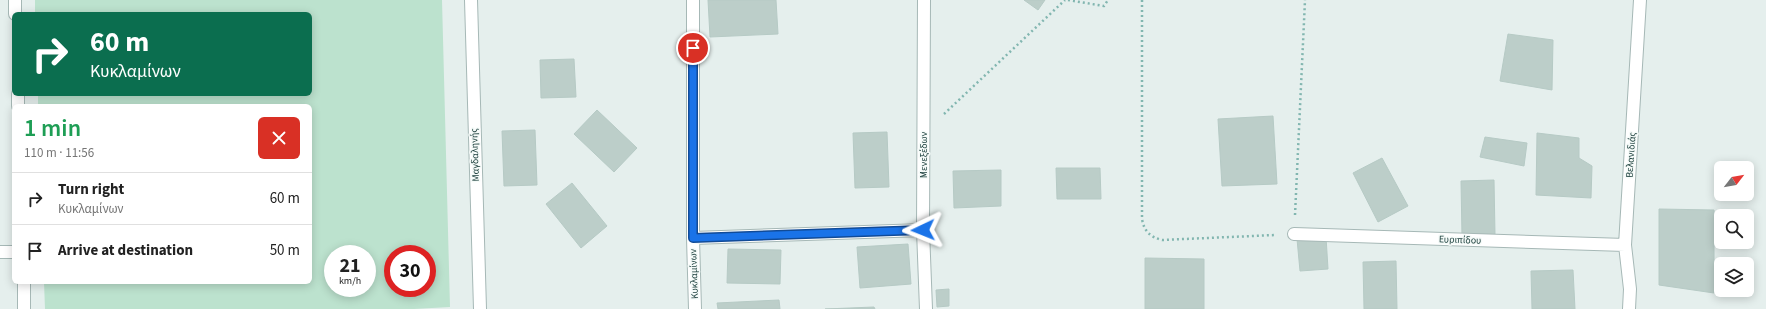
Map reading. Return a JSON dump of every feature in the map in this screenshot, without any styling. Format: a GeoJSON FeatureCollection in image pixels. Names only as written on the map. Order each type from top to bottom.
{"type":"FeatureCollection","features":[{"type":"Feature","properties":{"kind":"street"},"geometry":{"type":"LineString","coordinates":[[15,0],[15,12]]}},
{"type":"Feature","properties":{"kind":"street","name":"Μαγδαληνής"},"geometry":{"type":"LineString","coordinates":[[471,0],[480,309]]}},
{"type":"Feature","properties":{"kind":"street","name":"Κυκλαμίνων"},"geometry":{"type":"LineString","coordinates":[[693,0],[693,238],[696,309]]}},
{"type":"Feature","properties":{"kind":"street","name":"Μενεξέδων"},"geometry":{"type":"LineString","coordinates":[[924,0],[923,230],[926,309]]}},
{"type":"Feature","properties":{"kind":"street","name":"Βελανιδιάς"},"geometry":{"type":"LineString","coordinates":[[1629,309],[1630,290],[1625,245],[1640,0]]}},
{"type":"Feature","properties":{"kind":"street"},"geometry":{"type":"LineString","coordinates":[[693,238],[923,230]]}},
{"type":"Feature","properties":{"kind":"street","name":"Ευριπίδου"},"geometry":{"type":"LineString","coordinates":[[1294,234],[1625,245]]}},
{"type":"Feature","properties":{"kind":"street"},"geometry":{"type":"LineString","coordinates":[[0,252],[12,252]]}},
{"type":"Feature","properties":{"kind":"street"},"geometry":{"type":"LineString","coordinates":[[24,284],[24,309]]}},
{"type":"Feature","properties":{"kind":"path"},"geometry":{"type":"LineString","coordinates":[[924,133],[1065,0]]}},
{"type":"Feature","properties":{"kind":"path"},"geometry":{"type":"LineString","coordinates":[[1068,0],[1104,6],[1108,0]]}},
{"type":"Feature","properties":{"kind":"path"},"geometry":{"type":"LineString","coordinates":[[1142,0],[1142,219],[1143,227],[1148,234],[1162,240],[1294,234],[1305,0]]}},
{"type":"Feature","properties":{"kind":"green space"},"geometry":{"type":"Polygon","coordinates":[[[35,0],[442,0],[450,307],[414,309],[45,309],[44,284],[312,284],[312,104],[38,104],[38,96],[312,96],[312,12],[35,12],[35,0]]]}},
{"type":"Feature","properties":{"kind":"building"},"geometry":{"type":"Polygon","coordinates":[[[708,0],[776,0],[778,34],[710,37],[708,0]]]}},
{"type":"Feature","properties":{"kind":"building"},"geometry":{"type":"Polygon","coordinates":[[[1024,0],[1045,0],[1038,10],[1024,0]]]}},
{"type":"Feature","properties":{"kind":"building"},"geometry":{"type":"Polygon","coordinates":[[[1508,34],[1553,40],[1552,90],[1500,81],[1508,34]]]}},
{"type":"Feature","properties":{"kind":"building"},"geometry":{"type":"Polygon","coordinates":[[[574,59],[576,97],[541,98],[540,60],[574,59]]]}},
{"type":"Feature","properties":{"kind":"building"},"geometry":{"type":"Polygon","coordinates":[[[597,110],[637,148],[614,172],[574,134],[597,110]]]}},
{"type":"Feature","properties":{"kind":"building"},"geometry":{"type":"Polygon","coordinates":[[[1273,116],[1277,184],[1222,186],[1218,119],[1273,116]]]}},
{"type":"Feature","properties":{"kind":"building"},"geometry":{"type":"Polygon","coordinates":[[[535,130],[537,185],[504,186],[502,131],[535,130]]]}},
{"type":"Feature","properties":{"kind":"building"},"geometry":{"type":"Polygon","coordinates":[[[887,132],[889,187],[855,188],[853,133],[887,132]]]}},
{"type":"Feature","properties":{"kind":"building"},"geometry":{"type":"Polygon","coordinates":[[[1537,133],[1579,138],[1579,158],[1592,166],[1591,198],[1536,195],[1537,133]]]}},
{"type":"Feature","properties":{"kind":"building"},"geometry":{"type":"Polygon","coordinates":[[[1485,137],[1527,143],[1524,166],[1480,157],[1485,137]]]}},
{"type":"Feature","properties":{"kind":"building"},"geometry":{"type":"Polygon","coordinates":[[[1382,158],[1408,206],[1378,222],[1353,173],[1382,158]]]}},
{"type":"Feature","properties":{"kind":"building"},"geometry":{"type":"Polygon","coordinates":[[[1056,168],[1100,168],[1101,199],[1057,199],[1056,168]]]}},
{"type":"Feature","properties":{"kind":"building"},"geometry":{"type":"Polygon","coordinates":[[[1001,170],[1001,206],[954,208],[953,171],[1001,170]]]}},
{"type":"Feature","properties":{"kind":"building"},"geometry":{"type":"Polygon","coordinates":[[[1494,180],[1495,235],[1462,236],[1461,181],[1494,180]]]}},
{"type":"Feature","properties":{"kind":"building"},"geometry":{"type":"Polygon","coordinates":[[[572,183],[607,226],[581,248],[546,204],[572,183]]]}},
{"type":"Feature","properties":{"kind":"building"},"geometry":{"type":"Polygon","coordinates":[[[1659,209],[1714,210],[1714,293],[1659,285],[1659,209]]]}},
{"type":"Feature","properties":{"kind":"building"},"geometry":{"type":"Polygon","coordinates":[[[1326,237],[1328,269],[1300,271],[1297,239],[1326,237]]]}},
{"type":"Feature","properties":{"kind":"building"},"geometry":{"type":"Polygon","coordinates":[[[908,244],[911,284],[860,288],[857,247],[908,244]]]}},
{"type":"Feature","properties":{"kind":"building"},"geometry":{"type":"Polygon","coordinates":[[[728,249],[781,250],[780,284],[727,283],[728,249]]]}},
{"type":"Feature","properties":{"kind":"building"},"geometry":{"type":"Polygon","coordinates":[[[1145,258],[1204,259],[1204,309],[1145,309],[1145,258]]]}},
{"type":"Feature","properties":{"kind":"building"},"geometry":{"type":"Polygon","coordinates":[[[1396,261],[1397,309],[1364,309],[1363,262],[1396,261]]]}},
{"type":"Feature","properties":{"kind":"building"},"geometry":{"type":"Polygon","coordinates":[[[1573,270],[1575,309],[1532,309],[1531,271],[1573,270]]]}},
{"type":"Feature","properties":{"kind":"building"},"geometry":{"type":"Polygon","coordinates":[[[949,289],[949,306],[937,307],[936,290],[949,289]]]}},
{"type":"Feature","properties":{"kind":"building"},"geometry":{"type":"Polygon","coordinates":[[[779,300],[780,309],[718,309],[717,303],[779,300]]]}},
{"type":"Feature","properties":{"kind":"building"},"geometry":{"type":"Polygon","coordinates":[[[874,307],[875,309],[825,309],[874,307]]]}},
{"type":"Feature","properties":{"kind":"route"},"geometry":{"type":"LineString","coordinates":[[693,48],[693,238],[923,230]]}}]}
